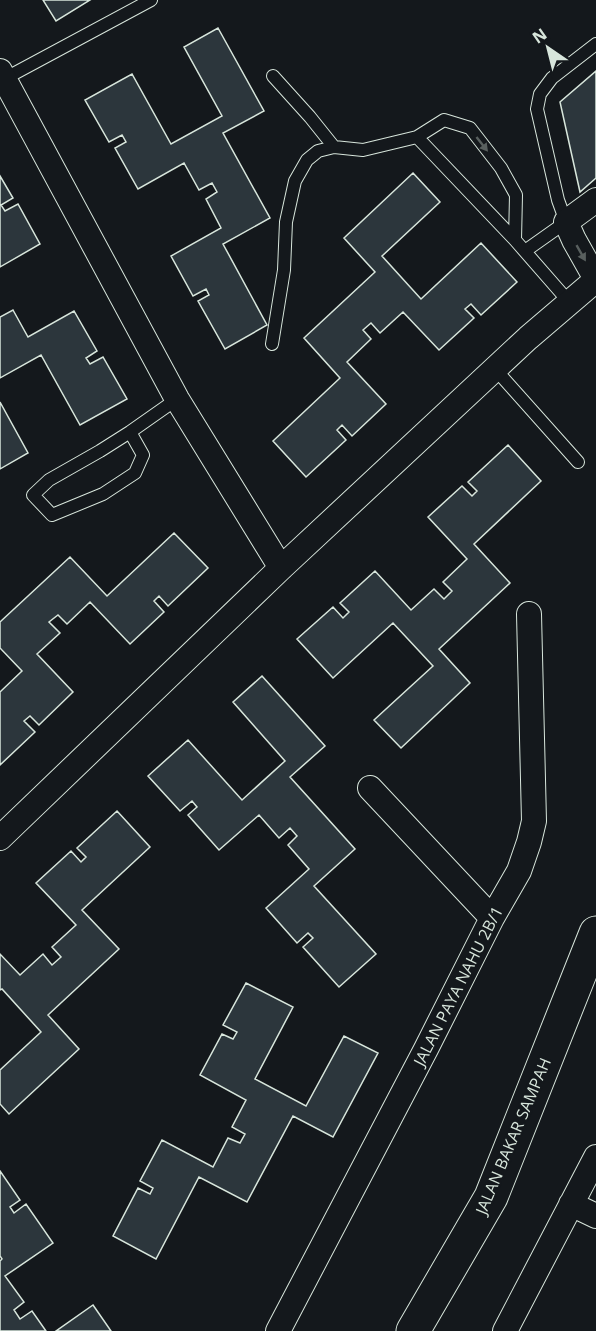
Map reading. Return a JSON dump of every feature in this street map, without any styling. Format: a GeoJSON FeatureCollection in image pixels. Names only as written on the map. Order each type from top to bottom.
{"type":"FeatureCollection","features":[{"type":"Feature","properties":{"kind":"main road","name":"JALAN BAKAR SAMPAH"},"geometry":{"type":"LineString","coordinates":[[413,1331],[491,1197],[596,933]]}},
{"type":"Feature","properties":{"kind":"street"},"geometry":{"type":"LineString","coordinates":[[3,83],[177,399],[281,568]]}},
{"type":"Feature","properties":{"kind":"street"},"geometry":{"type":"LineString","coordinates":[[0,838],[281,568],[528,338],[596,279],[566,222],[596,200]]}},
{"type":"Feature","properties":{"kind":"street","name":"JALAN PAYA NAHU 2B/1"},"geometry":{"type":"LineString","coordinates":[[278,1331],[492,918],[519,871],[534,820],[529,614]]}},
{"type":"Feature","properties":{"kind":"street"},"geometry":{"type":"LineString","coordinates":[[370,788],[492,918]]}},
{"type":"Feature","properties":{"kind":"street"},"geometry":{"type":"LineString","coordinates":[[504,1331],[596,1157]]}},
{"type":"Feature","properties":{"kind":"street"},"geometry":{"type":"LineString","coordinates":[[571,1204],[596,1216]]}},
{"type":"Feature","properties":{"kind":"lane"},"geometry":{"type":"LineString","coordinates":[[3,83],[151,0]]}},
{"type":"Feature","properties":{"kind":"lane"},"geometry":{"type":"LineString","coordinates":[[525,251],[566,222],[558,200],[537,109],[540,94],[552,78],[596,44]]}},
{"type":"Feature","properties":{"kind":"lane"},"geometry":{"type":"LineString","coordinates":[[273,76],[334,147]]}},
{"type":"Feature","properties":{"kind":"lane"},"geometry":{"type":"LineString","coordinates":[[272,344],[285,270],[286,222],[294,181],[307,160],[318,150],[334,147],[363,150],[417,137],[444,120],[470,128],[501,168],[516,195],[515,240]]}},
{"type":"Feature","properties":{"kind":"lane"},"geometry":{"type":"LineString","coordinates":[[417,137],[515,240],[570,303]]}},
{"type":"Feature","properties":{"kind":"lane"},"geometry":{"type":"LineString","coordinates":[[495,370],[578,462]]}},
{"type":"Feature","properties":{"kind":"lane"},"geometry":{"type":"LineString","coordinates":[[130,432],[143,455],[135,473],[103,494],[52,516],[33,495],[49,480],[130,432],[177,399]]}},
{"type":"Feature","properties":{"kind":"building"},"geometry":{"type":"Polygon","coordinates":[[[43,0],[90,0],[56,21],[43,0]]]}},
{"type":"Feature","properties":{"kind":"building"},"geometry":{"type":"Polygon","coordinates":[[[218,28],[264,111],[223,133],[270,218],[223,244],[267,325],[225,349],[198,301],[209,295],[206,289],[193,296],[171,256],[221,228],[206,199],[217,192],[212,183],[199,190],[184,163],[138,189],[115,148],[126,142],[122,135],[109,142],[85,100],[132,74],[171,144],[222,116],[184,47],[218,28]]]}},
{"type":"Feature","properties":{"kind":"building"},"geometry":{"type":"Polygon","coordinates":[[[596,71],[596,178],[580,192],[560,102],[596,71]]]}},
{"type":"Feature","properties":{"kind":"building"},"geometry":{"type":"Polygon","coordinates":[[[413,173],[440,202],[382,256],[421,299],[481,243],[517,282],[481,315],[471,304],[465,309],[474,318],[439,350],[403,312],[380,333],[371,323],[363,330],[371,339],[347,362],[386,404],[352,436],[342,425],[337,430],[346,440],[306,477],[273,441],[340,378],[304,338],[375,272],[344,238],[413,173]]]}},
{"type":"Feature","properties":{"kind":"building"},"geometry":{"type":"Polygon","coordinates":[[[0,176],[13,198],[1,205],[5,211],[18,204],[40,244],[0,267],[0,176]]]}},
{"type":"Feature","properties":{"kind":"building"},"geometry":{"type":"Polygon","coordinates":[[[13,310],[28,337],[74,311],[97,351],[86,358],[90,364],[103,357],[127,399],[80,425],[41,355],[0,378],[0,317],[13,310]]]}},
{"type":"Feature","properties":{"kind":"building"},"geometry":{"type":"Polygon","coordinates":[[[0,402],[28,453],[0,469],[0,402]]]}},
{"type":"Feature","properties":{"kind":"building"},"geometry":{"type":"Polygon","coordinates":[[[508,445],[541,481],[474,544],[510,583],[439,649],[470,683],[401,748],[374,720],[433,666],[393,623],[333,678],[297,639],[333,607],[343,618],[349,612],[340,603],[375,571],[411,610],[434,589],[444,599],[452,591],[443,582],[467,559],[428,517],[462,486],[472,496],[477,491],[468,482],[508,445]]]}},
{"type":"Feature","properties":{"kind":"building"},"geometry":{"type":"Polygon","coordinates":[[[174,533],[208,568],[168,606],[159,596],[154,601],[164,612],[130,644],[90,602],[67,624],[58,615],[49,622],[60,633],[37,654],[73,692],[39,725],[30,716],[24,721],[35,732],[0,765],[0,692],[22,671],[0,648],[0,622],[70,557],[107,596],[174,533]]]}},
{"type":"Feature","properties":{"kind":"building"},"geometry":{"type":"Polygon","coordinates":[[[262,676],[325,746],[290,777],[355,849],[314,886],[376,954],[339,987],[303,947],[313,938],[308,933],[297,943],[266,908],[309,869],[288,845],[297,836],[290,828],[279,838],[259,815],[219,850],[188,815],[197,807],[192,801],[180,811],[148,776],[188,740],[242,800],[285,761],[233,702],[262,676]]]}},
{"type":"Feature","properties":{"kind":"building"},"geometry":{"type":"Polygon","coordinates":[[[117,811],[150,847],[82,910],[119,949],[48,1015],[79,1049],[9,1114],[0,1104],[0,1070],[41,1032],[2,989],[0,990],[0,954],[20,975],[43,954],[52,965],[61,957],[52,947],[76,925],[36,883],[71,851],[81,862],[86,857],[77,848],[117,811]]]}},
{"type":"Feature","properties":{"kind":"building"},"geometry":{"type":"Polygon","coordinates":[[[246,983],[293,1007],[255,1079],[306,1106],[344,1036],[378,1053],[333,1137],[293,1116],[247,1202],[199,1177],[156,1259],[113,1236],[138,1188],[150,1194],[153,1188],[140,1181],[162,1140],[213,1167],[228,1138],[240,1143],[245,1134],[232,1127],[246,1100],[200,1075],[222,1034],[233,1039],[237,1032],[223,1025],[246,983]]]}},
{"type":"Feature","properties":{"kind":"building"},"geometry":{"type":"Polygon","coordinates":[[[0,1171],[20,1200],[10,1207],[14,1213],[26,1204],[53,1243],[5,1276],[24,1302],[14,1310],[20,1319],[32,1311],[46,1331],[0,1331],[0,1261],[2,1259],[0,1256],[0,1171]]]}},
{"type":"Feature","properties":{"kind":"building"},"geometry":{"type":"Polygon","coordinates":[[[93,1305],[111,1331],[56,1331],[93,1305]]]}}]}
